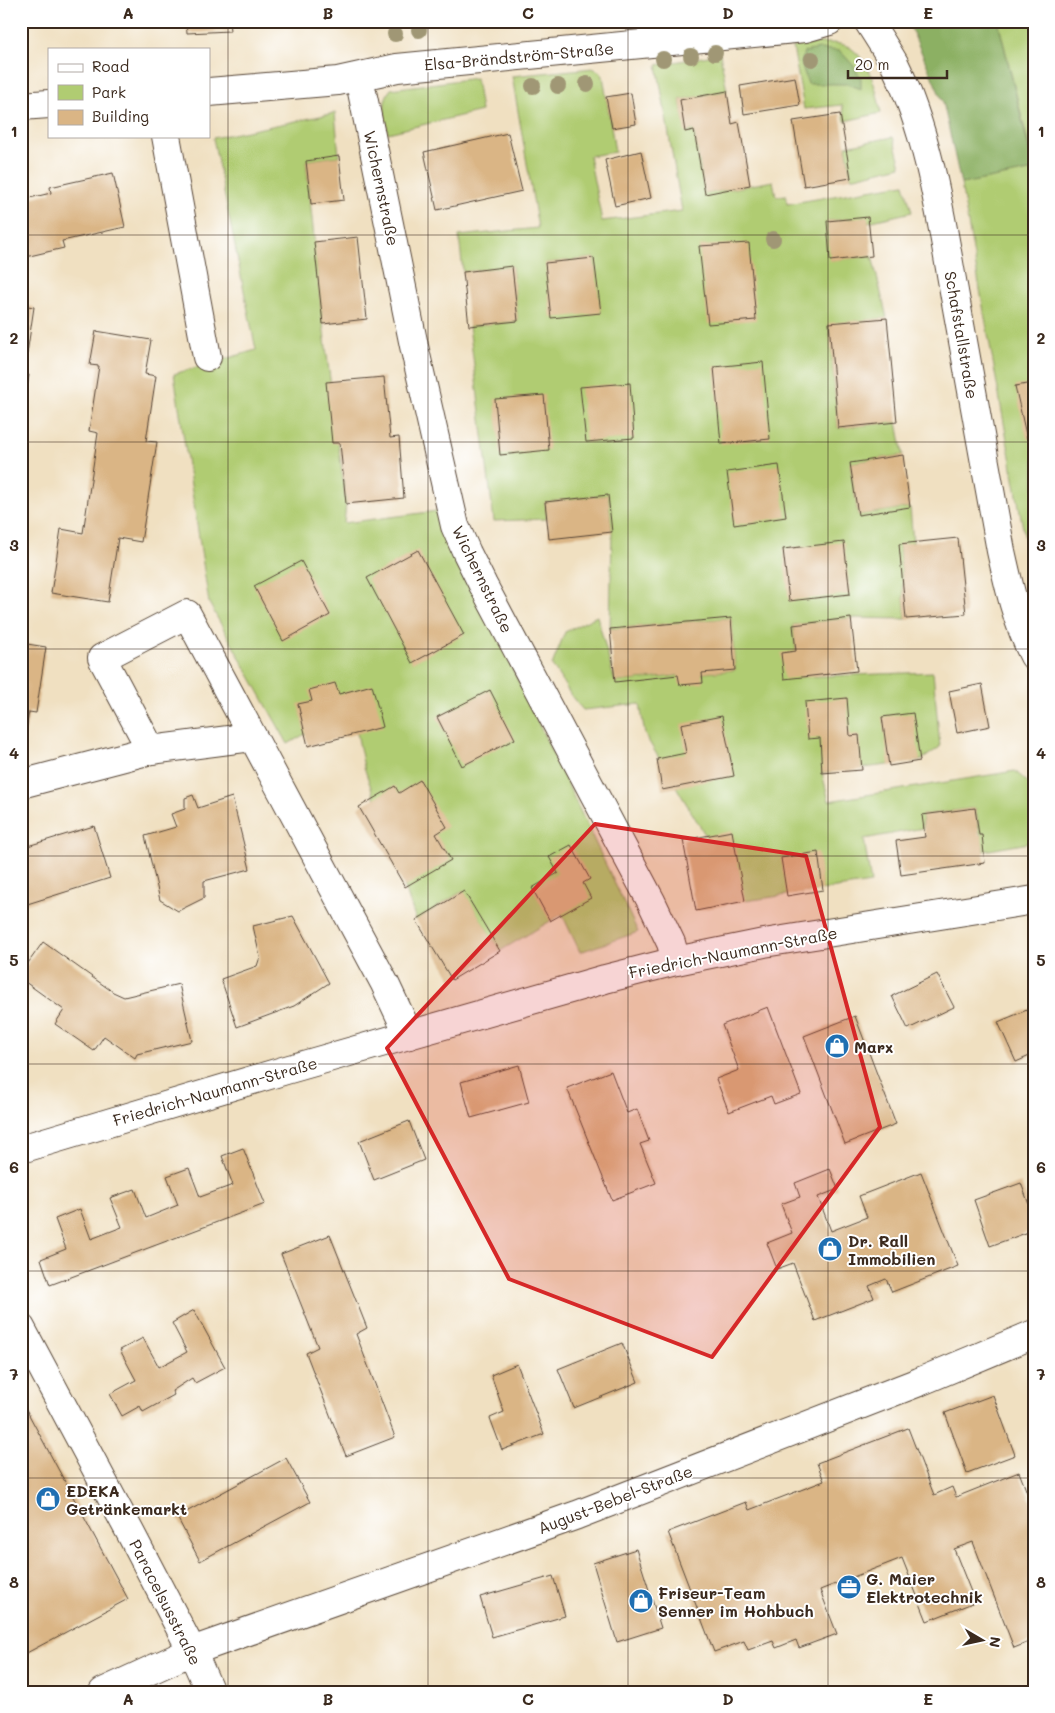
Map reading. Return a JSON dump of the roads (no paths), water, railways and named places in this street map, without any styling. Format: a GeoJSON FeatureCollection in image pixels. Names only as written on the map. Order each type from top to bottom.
{"type":"FeatureCollection","features":[{"type":"Feature","properties":{"kind":"street","name":"Elsa-Brändström-Straße"},"geometry":{"type":"LineString","coordinates":[[210,92],[338,81],[404,67],[805,28],[829,21]]}},
{"type":"Feature","properties":{"kind":"street","name":"Schafstallstraße"},"geometry":{"type":"LineString","coordinates":[[868,21],[881,40],[900,78],[928,158],[1001,551],[1020,625],[1034,656]]}},
{"type":"Feature","properties":{"kind":"street","name":"Wichernstraße"},"geometry":{"type":"LineString","coordinates":[[359,77],[414,346],[456,526],[483,585],[652,901],[671,943],[676,960]]}},
{"type":"Feature","properties":{"kind":"street"},"geometry":{"type":"LineString","coordinates":[[21,106],[48,104]]}},
{"type":"Feature","properties":{"kind":"street"},"geometry":{"type":"LineString","coordinates":[[166,138],[207,357]]}},
{"type":"Feature","properties":{"kind":"street"},"geometry":{"type":"LineString","coordinates":[[151,750],[102,658],[187,614],[384,984],[409,1035]]}},
{"type":"Feature","properties":{"kind":"street"},"geometry":{"type":"LineString","coordinates":[[21,784],[151,750],[252,737]]}},
{"type":"Feature","properties":{"kind":"street","name":"Friedrich-Naumann-Straße"},"geometry":{"type":"LineString","coordinates":[[21,1149],[286,1070],[676,960],[764,943],[1034,900]]}},
{"type":"Feature","properties":{"kind":"street","name":"Paracelsusstraße"},"geometry":{"type":"LineString","coordinates":[[21,1328],[192,1651],[210,1692]]}},
{"type":"Feature","properties":{"kind":"street","name":"August-Bebel-Straße"},"geometry":{"type":"LineString","coordinates":[[103,1692],[192,1651],[577,1514],[919,1382],[1034,1334]]}},
{"type":"Feature","properties":{"kind":"place","name":"Marx"},"geometry":{"type":"Point","coordinates":[837,1046]}},
{"type":"Feature","properties":{"kind":"place","name":"Dr. Rall Immobilien"},"geometry":{"type":"Point","coordinates":[830,1249]}},
{"type":"Feature","properties":{"kind":"place","name":"EDEKA Getränkemarkt"},"geometry":{"type":"Point","coordinates":[48,1499]}},
{"type":"Feature","properties":{"kind":"place","name":"G. Maier Elektrotechnik"},"geometry":{"type":"Point","coordinates":[849,1587]}},
{"type":"Feature","properties":{"kind":"place","name":"Friseur-Team Senner im Hohbuch"},"geometry":{"type":"Point","coordinates":[641,1601]}}]}
